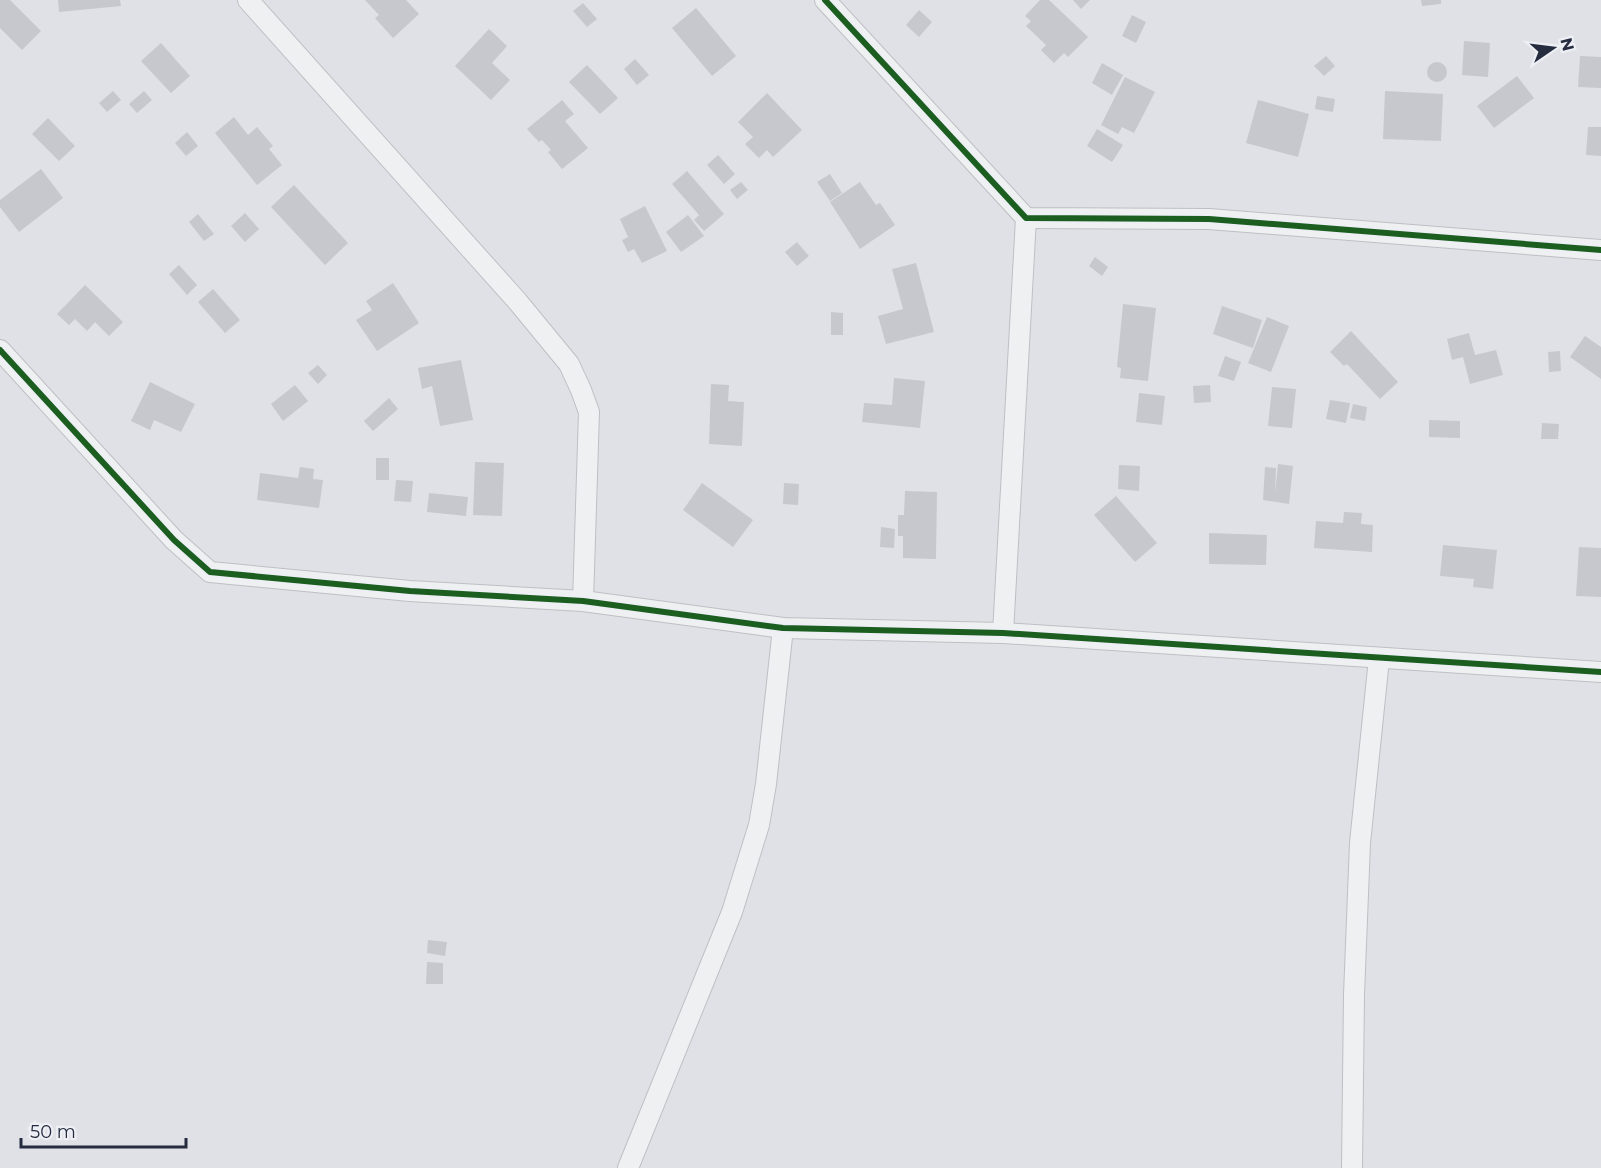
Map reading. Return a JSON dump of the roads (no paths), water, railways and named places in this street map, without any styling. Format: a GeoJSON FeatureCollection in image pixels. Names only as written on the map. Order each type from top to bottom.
{"type":"FeatureCollection","features":[{"type":"Feature","properties":{"kind":"street"},"geometry":{"type":"LineString","coordinates":[[248,0],[518,302],[569,364],[589,412],[583,601]]}},
{"type":"Feature","properties":{"kind":"street"},"geometry":{"type":"LineString","coordinates":[[825,0],[1026,218],[1003,633]]}},
{"type":"Feature","properties":{"kind":"street"},"geometry":{"type":"LineString","coordinates":[[1026,218],[1209,219],[1601,250]]}},
{"type":"Feature","properties":{"kind":"street"},"geometry":{"type":"LineString","coordinates":[[0,350],[174,540],[210,572],[410,591],[583,601],[783,628],[1003,633],[1601,672]]}},
{"type":"Feature","properties":{"kind":"street"},"geometry":{"type":"LineString","coordinates":[[628,1168],[732,912],[759,825],[766,784],[783,628]]}},
{"type":"Feature","properties":{"kind":"street"},"geometry":{"type":"LineString","coordinates":[[1352,1168],[1354,994],[1360,843],[1380,659]]}}]}
